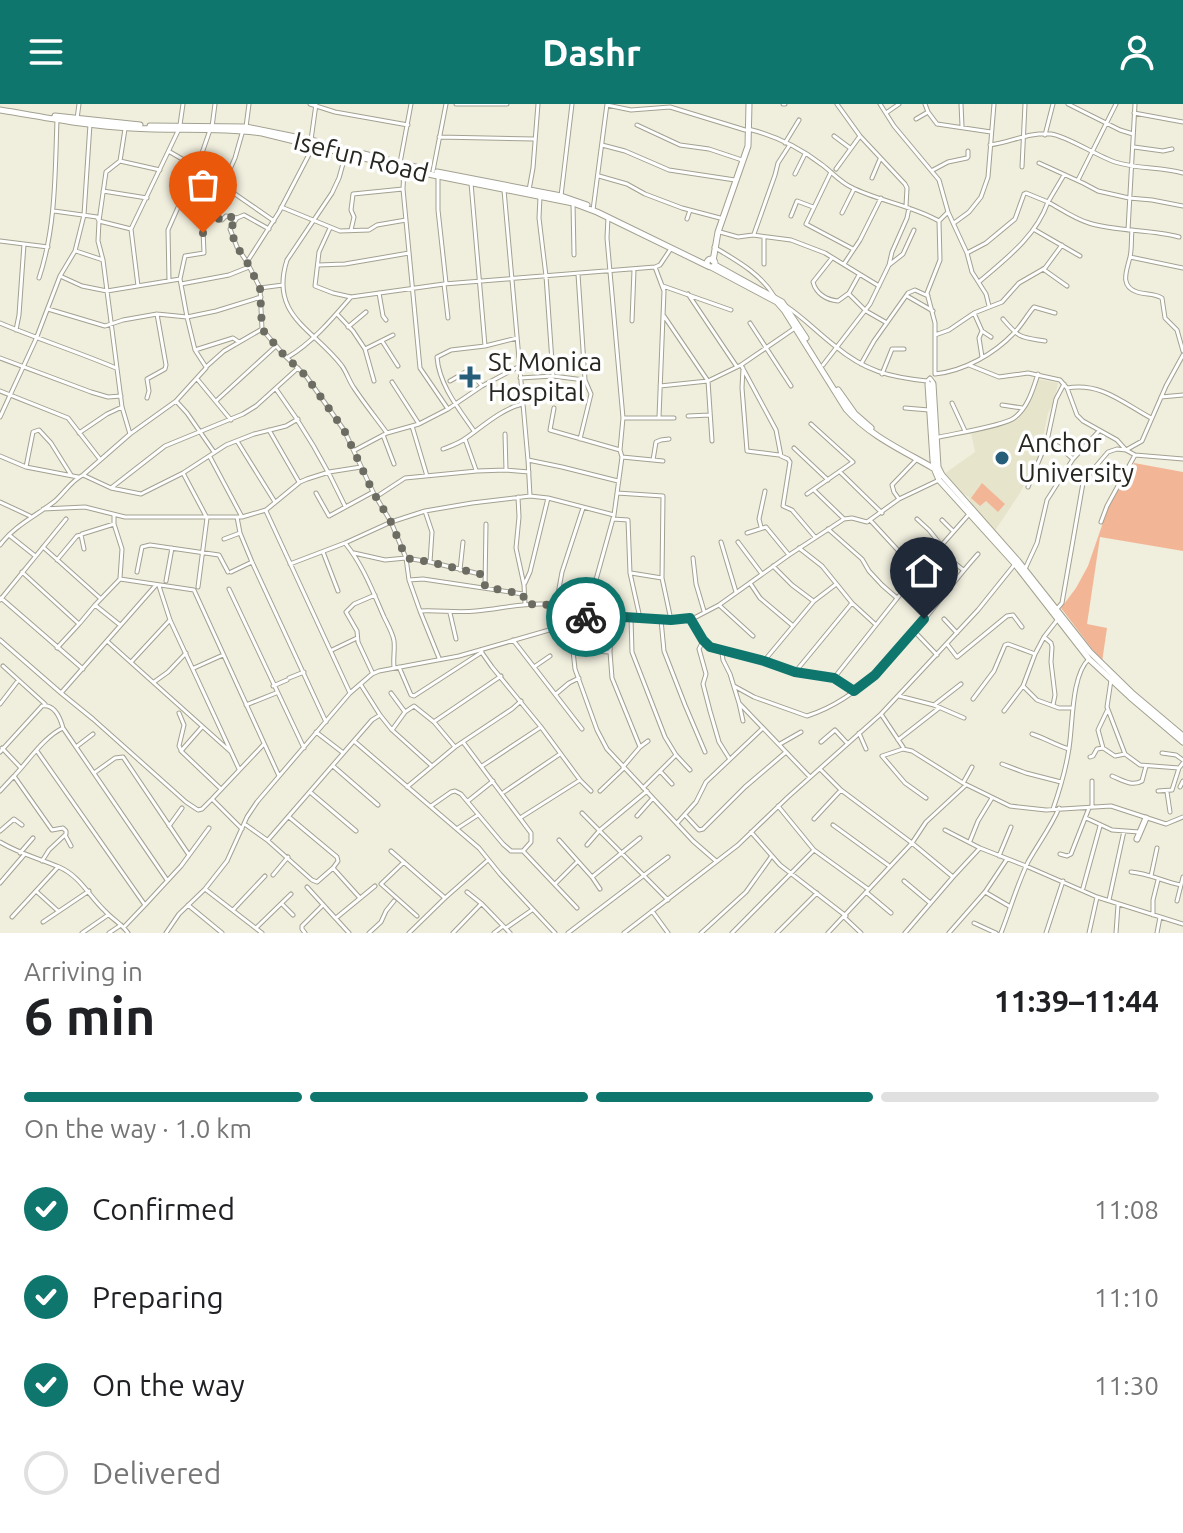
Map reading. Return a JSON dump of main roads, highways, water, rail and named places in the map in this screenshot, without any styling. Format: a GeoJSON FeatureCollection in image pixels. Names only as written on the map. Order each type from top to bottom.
{"type":"FeatureCollection","features":[{"type":"Feature","properties":{"kind":"place","name":"St Monica Hospital"},"geometry":{"type":"Point","coordinates":[470,377]}},
{"type":"Feature","properties":{"kind":"place","name":"Anchor University"},"geometry":{"type":"Point","coordinates":[1002,458]}}]}
